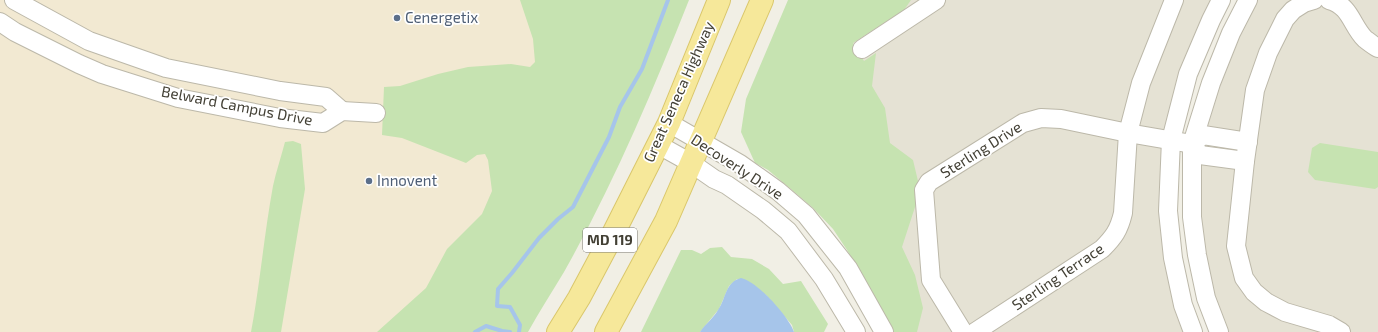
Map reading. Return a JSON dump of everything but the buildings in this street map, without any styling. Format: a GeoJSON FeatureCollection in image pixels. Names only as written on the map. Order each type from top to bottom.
{"type":"FeatureCollection","features":[{"type":"Feature","properties":{"kind":"main road","name":"Great Seneca Highway"},"geometry":{"type":"LineString","coordinates":[[558,332],[579,298],[669,123],[718,0]]}},
{"type":"Feature","properties":{"kind":"main road","name":"MD 119"},"geometry":{"type":"LineString","coordinates":[[606,332],[666,222],[762,0]]}},
{"type":"Feature","properties":{"kind":"street","name":"Belward Campus Drive"},"geometry":{"type":"LineString","coordinates":[[0,22],[15,32],[102,74],[178,98],[280,118],[323,123],[342,111],[326,97],[280,91],[166,68],[89,41],[14,0]]}},
{"type":"Feature","properties":{"kind":"street"},"geometry":{"type":"LineString","coordinates":[[862,49],[936,0]]}},
{"type":"Feature","properties":{"kind":"street","name":"Sterling Terrace"},"geometry":{"type":"LineString","coordinates":[[975,332],[1102,249],[1115,236],[1123,213],[1128,133],[1141,83],[1174,0]]}},
{"type":"Feature","properties":{"kind":"street"},"geometry":{"type":"LineString","coordinates":[[1193,332],[1184,304],[1173,258],[1168,211],[1171,140],[1188,74],[1221,0]]}},
{"type":"Feature","properties":{"kind":"street"},"geometry":{"type":"LineString","coordinates":[[1219,332],[1206,298],[1197,255],[1192,217],[1192,144],[1211,83],[1231,32],[1248,0]]}},
{"type":"Feature","properties":{"kind":"street"},"geometry":{"type":"LineString","coordinates":[[1314,0],[1304,3],[1293,10],[1285,19],[1272,46],[1255,90],[1245,161],[1236,246],[1244,278],[1254,292],[1266,302],[1285,312],[1329,325],[1341,332]]}},
{"type":"Feature","properties":{"kind":"street"},"geometry":{"type":"LineString","coordinates":[[1329,0],[1336,2],[1346,9],[1364,38],[1378,48]]}},
{"type":"Feature","properties":{"kind":"street"},"geometry":{"type":"LineString","coordinates":[[342,111],[376,113]]}},
{"type":"Feature","properties":{"kind":"street","name":"Sterling Drive"},"geometry":{"type":"LineString","coordinates":[[963,332],[931,280],[924,190],[928,182],[1023,123],[1041,118],[1061,119],[1192,144]]}},
{"type":"Feature","properties":{"kind":"street","name":"Decoverly Drive"},"geometry":{"type":"LineString","coordinates":[[669,123],[725,155],[752,173],[778,191],[806,215],[848,268],[884,332]]}},
{"type":"Feature","properties":{"kind":"street"},"geometry":{"type":"LineString","coordinates":[[1192,144],[1203,135],[1248,142]]}},
{"type":"Feature","properties":{"kind":"street","name":"Decoverly Drive"},"geometry":{"type":"LineString","coordinates":[[657,144],[691,163],[714,179],[727,185],[764,210],[788,231],[824,279],[856,332]]}},
{"type":"Feature","properties":{"kind":"street"},"geometry":{"type":"LineString","coordinates":[[1192,144],[1200,155],[1245,161]]}},
{"type":"Feature","properties":{"kind":"shaded area"},"geometry":{"type":"Polygon","coordinates":[[[0,0],[566,0],[587,57],[407,332],[0,332],[0,0]]]}},
{"type":"Feature","properties":{"kind":"shaded area"},"geometry":{"type":"Polygon","coordinates":[[[850,0],[1219,0],[1187,72],[1166,213],[1191,332],[891,332],[845,42],[850,0]]]}},
{"type":"Feature","properties":{"kind":"shaded area"},"geometry":{"type":"Polygon","coordinates":[[[1250,0],[1378,0],[1378,332],[1220,332],[1208,298],[1193,150],[1250,0]]]}},
{"type":"Feature","properties":{"kind":"green space"},"geometry":{"type":"Polygon","coordinates":[[[520,0],[689,0],[661,70],[599,206],[564,272],[528,332],[377,332],[426,288],[447,249],[482,214],[492,191],[488,160],[485,154],[477,155],[466,163],[402,138],[382,135],[384,87],[400,86],[438,74],[468,67],[511,64],[530,67],[535,62],[533,39],[520,0]]]}},
{"type":"Feature","properties":{"kind":"green space"},"geometry":{"type":"Polygon","coordinates":[[[788,0],[911,0],[904,10],[853,43],[864,61],[876,53],[872,86],[885,108],[890,143],[913,160],[918,181],[916,204],[902,247],[915,275],[923,308],[917,332],[894,332],[847,250],[833,229],[813,208],[792,190],[768,170],[755,163],[741,132],[746,99],[788,0]]]}},
{"type":"Feature","properties":{"kind":"green space"},"geometry":{"type":"Polygon","coordinates":[[[293,141],[301,144],[305,189],[281,332],[251,332],[273,186],[285,142],[293,141]]]}},
{"type":"Feature","properties":{"kind":"green space"},"geometry":{"type":"Polygon","coordinates":[[[1320,143],[1378,152],[1378,187],[1375,189],[1315,180],[1308,172],[1312,148],[1320,143]]]}},
{"type":"Feature","properties":{"kind":"green space"},"geometry":{"type":"Polygon","coordinates":[[[722,247],[731,257],[752,259],[769,269],[783,284],[801,281],[828,324],[824,332],[794,332],[792,325],[766,295],[737,279],[729,286],[719,309],[700,332],[641,332],[681,250],[692,250],[701,254],[710,248],[722,247]]]}},
{"type":"Feature","properties":{"kind":"water"},"geometry":{"type":"Polygon","coordinates":[[[741,278],[748,281],[772,300],[791,325],[794,332],[700,332],[721,306],[726,291],[732,283],[741,278]]]}},
{"type":"Feature","properties":{"kind":"waterway"},"geometry":{"type":"LineString","coordinates":[[519,332],[520,325],[510,307],[497,306],[498,289],[539,238],[558,219],[573,207],[609,137],[620,107],[642,69],[668,0]]}},
{"type":"Feature","properties":{"kind":"waterway"},"geometry":{"type":"LineString","coordinates":[[475,332],[486,326],[510,332]]}},
{"type":"Feature","properties":{"kind":"place","name":"Cenergetix"},"geometry":{"type":"Point","coordinates":[397,18]}},
{"type":"Feature","properties":{"kind":"place","name":"Innovent"},"geometry":{"type":"Point","coordinates":[369,181]}}]}
